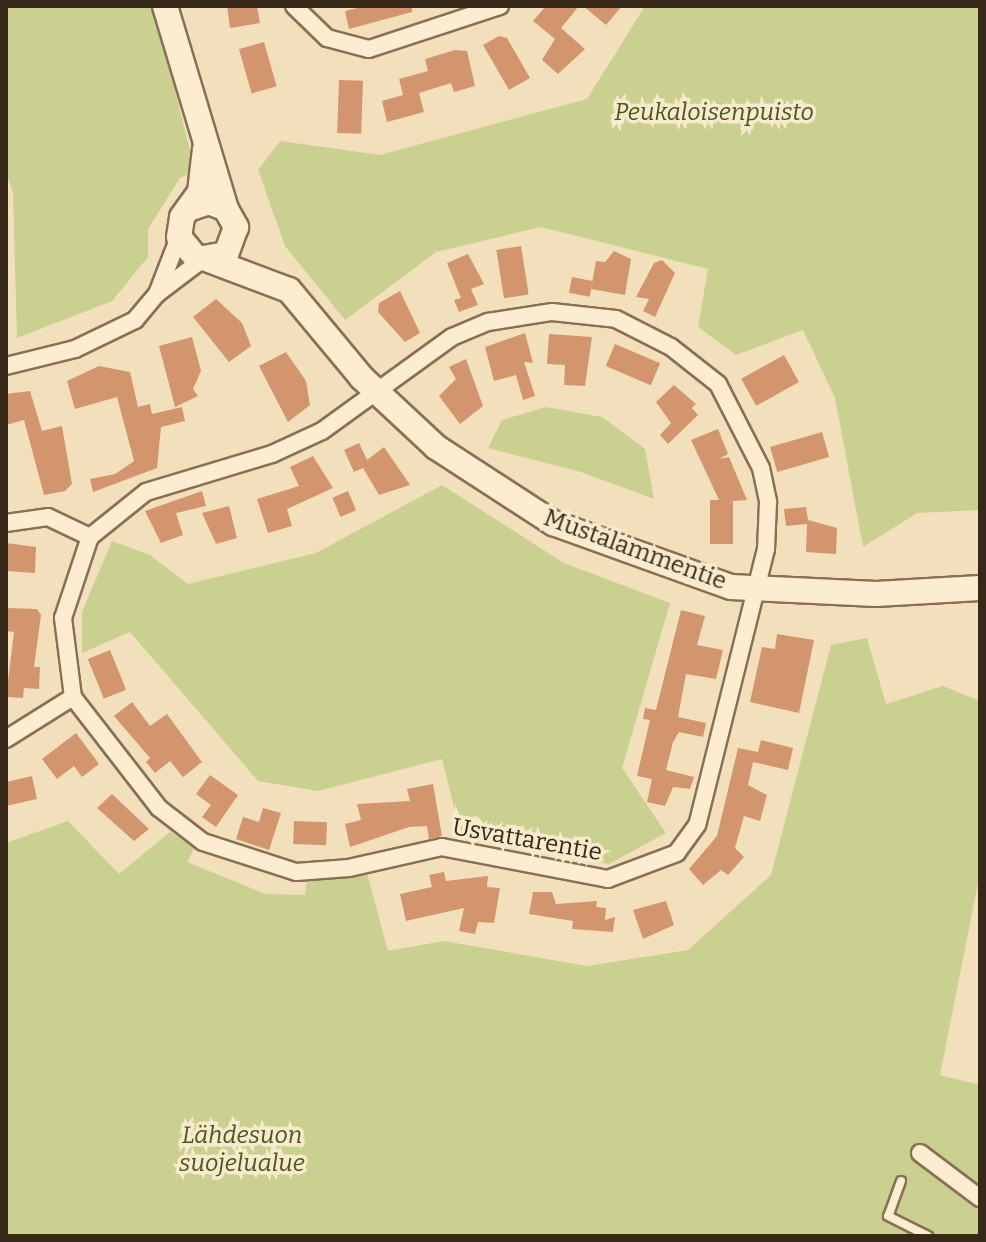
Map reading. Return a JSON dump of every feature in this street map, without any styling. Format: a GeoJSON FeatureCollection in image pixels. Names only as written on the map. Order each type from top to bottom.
{"type":"FeatureCollection","features":[{"type":"Feature","properties":{"kind":"street","name":"Mustalammentie"},"geometry":{"type":"LineString","coordinates":[[165,6],[205,149],[231,218],[273,279],[379,392],[436,447],[553,523],[731,587],[758,585],[876,594],[944,586],[980,588]]}},
{"type":"Feature","properties":{"kind":"street"},"geometry":{"type":"LineString","coordinates":[[294,6],[327,38],[369,49],[500,6]]}},
{"type":"Feature","properties":{"kind":"street","name":"Mustalammentie"},"geometry":{"type":"LineString","coordinates":[[188,209],[200,192],[205,149]]}},
{"type":"Feature","properties":{"kind":"street"},"geometry":{"type":"LineString","coordinates":[[6,366],[113,334],[157,294],[232,246],[231,218],[209,202],[188,209],[157,294]]}},
{"type":"Feature","properties":{"kind":"street"},"geometry":{"type":"LineString","coordinates":[[179,237],[187,252],[273,279]]}},
{"type":"Feature","properties":{"kind":"street","name":"Usvattarentie"},"geometry":{"type":"LineString","coordinates":[[73,697],[159,808],[203,842],[262,866],[317,872],[442,847],[608,879],[677,853],[697,825],[758,585],[768,502],[750,437],[718,384],[671,347],[630,326],[552,312],[488,322],[426,353],[379,392]]}},
{"type":"Feature","properties":{"kind":"street"},"geometry":{"type":"LineString","coordinates":[[6,739],[73,697],[63,618],[90,537],[146,492],[297,444],[379,392]]}},
{"type":"Feature","properties":{"kind":"street"},"geometry":{"type":"LineString","coordinates":[[6,523],[48,517],[90,537]]}},
{"type":"Feature","properties":{"kind":"street","name":"Mustalammentie"},"geometry":{"type":"LineString","coordinates":[[944,586],[980,571]]}},
{"type":"Feature","properties":{"kind":"street"},"geometry":{"type":"LineString","coordinates":[[920,1153],[980,1198]]}},
{"type":"Feature","properties":{"kind":"lane"},"geometry":{"type":"LineString","coordinates":[[901,1181],[888,1216],[928,1236]]}},
{"type":"Feature","properties":{"kind":"green space"},"geometry":{"type":"Polygon","coordinates":[[[6,6],[154,6],[195,171],[180,178],[148,229],[148,257],[112,301],[17,338],[13,193],[6,172],[6,6]]]}},
{"type":"Feature","properties":{"kind":"green space","name":"Peukaloisenpuisto"},"geometry":{"type":"Polygon","coordinates":[[[645,6],[980,6],[980,510],[917,513],[863,547],[835,398],[803,330],[736,355],[698,327],[708,269],[541,227],[436,252],[345,320],[285,246],[258,170],[280,141],[380,155],[587,99],[645,6]]]}},
{"type":"Feature","properties":{"kind":"green space"},"geometry":{"type":"Polygon","coordinates":[[[546,407],[602,417],[645,449],[654,499],[581,472],[488,448],[502,420],[546,407]]]}},
{"type":"Feature","properties":{"kind":"green space"},"geometry":{"type":"Polygon","coordinates":[[[442,485],[564,563],[670,603],[622,768],[666,833],[609,864],[461,835],[442,759],[318,791],[258,781],[130,632],[82,653],[82,612],[112,541],[150,555],[188,584],[316,553],[442,485]]]}},
{"type":"Feature","properties":{"kind":"green space","name":"Lähdesuon suojelualue"},"geometry":{"type":"Polygon","coordinates":[[[867,638],[886,704],[943,686],[980,701],[980,873],[940,1075],[980,1085],[980,1236],[6,1236],[6,843],[68,821],[119,874],[170,832],[195,847],[187,862],[266,894],[305,895],[307,879],[367,873],[388,951],[444,941],[587,966],[688,950],[771,875],[831,645],[867,638]]]}},
{"type":"Feature","properties":{"kind":"building"},"geometry":{"type":"Polygon","coordinates":[[[227,6],[257,6],[260,23],[230,28],[227,6]]]}},
{"type":"Feature","properties":{"kind":"building"},"geometry":{"type":"Polygon","coordinates":[[[365,6],[412,6],[412,12],[349,29],[345,11],[365,6]]]}},
{"type":"Feature","properties":{"kind":"building"},"geometry":{"type":"Polygon","coordinates":[[[546,6],[579,6],[561,28],[585,49],[558,74],[542,60],[555,39],[533,21],[546,6]]]}},
{"type":"Feature","properties":{"kind":"building"},"geometry":{"type":"Polygon","coordinates":[[[583,6],[622,6],[606,25],[583,6]]]}},
{"type":"Feature","properties":{"kind":"building"},"geometry":{"type":"Polygon","coordinates":[[[499,36],[507,38],[530,78],[509,90],[483,45],[499,36]]]}},
{"type":"Feature","properties":{"kind":"building"},"geometry":{"type":"Polygon","coordinates":[[[264,42],[277,86],[252,93],[239,49],[264,42]]]}},
{"type":"Feature","properties":{"kind":"building"},"geometry":{"type":"Polygon","coordinates":[[[455,50],[467,51],[475,86],[454,92],[451,83],[419,93],[424,112],[387,122],[382,101],[403,95],[399,79],[428,71],[425,59],[455,50]]]}},
{"type":"Feature","properties":{"kind":"building"},"geometry":{"type":"Polygon","coordinates":[[[339,80],[363,81],[361,134],[337,133],[339,80]]]}},
{"type":"Feature","properties":{"kind":"building"},"geometry":{"type":"Polygon","coordinates":[[[521,246],[529,294],[504,298],[496,250],[521,246]]]}},
{"type":"Feature","properties":{"kind":"building"},"geometry":{"type":"Polygon","coordinates":[[[614,251],[631,259],[625,295],[591,289],[596,261],[605,262],[614,251]]]}},
{"type":"Feature","properties":{"kind":"building"},"geometry":{"type":"Polygon","coordinates":[[[468,254],[484,284],[471,289],[478,305],[459,312],[454,300],[461,298],[447,263],[468,254]]]}},
{"type":"Feature","properties":{"kind":"building"},"geometry":{"type":"Polygon","coordinates":[[[662,260],[675,273],[655,317],[643,311],[649,299],[636,297],[654,263],[662,260]]]}},
{"type":"Feature","properties":{"kind":"building"},"geometry":{"type":"Polygon","coordinates":[[[572,277],[593,281],[590,297],[569,293],[572,277]]]}},
{"type":"Feature","properties":{"kind":"building"},"geometry":{"type":"Polygon","coordinates":[[[400,291],[420,333],[405,342],[378,312],[379,303],[400,291]]]}},
{"type":"Feature","properties":{"kind":"building"},"geometry":{"type":"Polygon","coordinates":[[[216,299],[242,323],[251,346],[229,362],[193,317],[216,299]]]}},
{"type":"Feature","properties":{"kind":"building"},"geometry":{"type":"Polygon","coordinates":[[[525,333],[533,363],[524,362],[535,396],[523,400],[516,375],[494,381],[485,347],[525,333]]]}},
{"type":"Feature","properties":{"kind":"building"},"geometry":{"type":"Polygon","coordinates":[[[549,334],[592,337],[585,386],[564,385],[565,365],[547,364],[549,334]]]}},
{"type":"Feature","properties":{"kind":"building"},"geometry":{"type":"Polygon","coordinates":[[[192,337],[201,371],[193,389],[198,396],[175,407],[159,346],[192,337]]]}},
{"type":"Feature","properties":{"kind":"building"},"geometry":{"type":"Polygon","coordinates":[[[615,344],[660,363],[651,385],[606,366],[615,344]]]}},
{"type":"Feature","properties":{"kind":"building"},"geometry":{"type":"Polygon","coordinates":[[[286,352],[306,381],[310,405],[288,422],[259,366],[286,352]]]}},
{"type":"Feature","properties":{"kind":"building"},"geometry":{"type":"Polygon","coordinates":[[[784,355],[799,382],[756,406],[741,379],[784,355]]]}},
{"type":"Feature","properties":{"kind":"building"},"geometry":{"type":"Polygon","coordinates":[[[466,359],[483,406],[460,424],[439,396],[456,379],[449,367],[466,359]]]}},
{"type":"Feature","properties":{"kind":"building"},"geometry":{"type":"Polygon","coordinates":[[[99,366],[130,372],[138,407],[150,404],[152,414],[182,407],[185,421],[161,427],[157,468],[93,492],[90,479],[115,474],[134,461],[117,397],[75,409],[67,381],[99,366]]]}},
{"type":"Feature","properties":{"kind":"building"},"geometry":{"type":"Polygon","coordinates":[[[674,385],[696,404],[692,408],[698,415],[668,444],[660,435],[671,423],[656,402],[674,385]]]}},
{"type":"Feature","properties":{"kind":"building"},"geometry":{"type":"Polygon","coordinates":[[[30,391],[42,431],[62,426],[72,484],[65,491],[44,495],[24,420],[6,425],[6,394],[30,391]]]}},
{"type":"Feature","properties":{"kind":"building"},"geometry":{"type":"Polygon","coordinates":[[[718,429],[728,454],[719,459],[729,457],[747,500],[733,501],[733,544],[710,544],[710,500],[719,500],[691,440],[718,429]]]}},
{"type":"Feature","properties":{"kind":"building"},"geometry":{"type":"Polygon","coordinates":[[[822,432],[829,457],[777,472],[770,447],[822,432]]]}},
{"type":"Feature","properties":{"kind":"building"},"geometry":{"type":"Polygon","coordinates":[[[359,443],[367,460],[384,447],[410,485],[379,495],[363,468],[354,472],[344,450],[359,443]]]}},
{"type":"Feature","properties":{"kind":"building"},"geometry":{"type":"Polygon","coordinates":[[[313,456],[333,488],[287,509],[292,526],[268,533],[257,499],[299,486],[290,467],[313,456]]]}},
{"type":"Feature","properties":{"kind":"building"},"geometry":{"type":"Polygon","coordinates":[[[202,491],[206,506],[176,513],[183,535],[161,543],[145,511],[202,491]]]}},
{"type":"Feature","properties":{"kind":"building"},"geometry":{"type":"Polygon","coordinates":[[[348,491],[356,510],[341,517],[332,498],[348,491]]]}},
{"type":"Feature","properties":{"kind":"building"},"geometry":{"type":"Polygon","coordinates":[[[229,506],[237,538],[216,544],[202,513],[229,506]]]}},
{"type":"Feature","properties":{"kind":"building"},"geometry":{"type":"Polygon","coordinates":[[[806,507],[808,520],[837,528],[836,554],[806,552],[807,524],[786,526],[784,509],[806,507]]]}},
{"type":"Feature","properties":{"kind":"building"},"geometry":{"type":"Polygon","coordinates":[[[6,543],[36,547],[35,573],[6,571],[6,543]]]}},
{"type":"Feature","properties":{"kind":"building"},"geometry":{"type":"Polygon","coordinates":[[[7,608],[37,609],[41,615],[34,667],[40,667],[39,689],[24,688],[23,698],[6,697],[14,632],[6,631],[7,608]]]}},
{"type":"Feature","properties":{"kind":"building"},"geometry":{"type":"Polygon","coordinates":[[[681,610],[705,616],[697,645],[723,650],[716,679],[686,674],[678,717],[706,723],[703,737],[679,732],[673,742],[666,770],[694,777],[690,789],[673,787],[665,806],[647,802],[652,779],[637,776],[650,720],[643,719],[645,708],[656,710],[681,610]]]}},
{"type":"Feature","properties":{"kind":"building"},"geometry":{"type":"Polygon","coordinates":[[[777,634],[814,640],[799,713],[750,702],[762,647],[775,649],[777,634]]]}},
{"type":"Feature","properties":{"kind":"building"},"geometry":{"type":"Polygon","coordinates":[[[110,650],[126,690],[104,699],[88,659],[110,650]]]}},
{"type":"Feature","properties":{"kind":"building"},"geometry":{"type":"Polygon","coordinates":[[[132,702],[150,726],[167,714],[202,762],[183,777],[170,761],[155,773],[146,762],[150,758],[114,716],[132,702]]]}},
{"type":"Feature","properties":{"kind":"building"},"geometry":{"type":"Polygon","coordinates":[[[76,733],[99,764],[82,777],[74,766],[57,779],[42,759],[76,733]]]}},
{"type":"Feature","properties":{"kind":"building"},"geometry":{"type":"Polygon","coordinates":[[[761,740],[793,748],[788,770],[753,762],[748,785],[767,795],[760,821],[744,816],[735,848],[744,857],[728,875],[721,870],[703,885],[689,869],[717,836],[738,748],[758,752],[761,740]]]}},
{"type":"Feature","properties":{"kind":"building"},"geometry":{"type":"Polygon","coordinates":[[[210,775],[238,795],[216,827],[202,817],[211,805],[196,794],[210,775]]]}},
{"type":"Feature","properties":{"kind":"building"},"geometry":{"type":"Polygon","coordinates":[[[32,776],[37,799],[6,806],[6,782],[32,776]]]}},
{"type":"Feature","properties":{"kind":"building"},"geometry":{"type":"Polygon","coordinates":[[[433,784],[442,836],[429,839],[427,826],[409,827],[350,847],[345,824],[361,820],[357,804],[410,801],[407,789],[433,784]]]}},
{"type":"Feature","properties":{"kind":"building"},"geometry":{"type":"Polygon","coordinates":[[[112,794],[149,829],[134,841],[97,808],[112,794]]]}},
{"type":"Feature","properties":{"kind":"building"},"geometry":{"type":"Polygon","coordinates":[[[263,808],[281,813],[269,850],[236,839],[243,817],[259,822],[263,808]]]}},
{"type":"Feature","properties":{"kind":"building"},"geometry":{"type":"Polygon","coordinates":[[[294,821],[327,822],[326,845],[293,844],[294,821]]]}},
{"type":"Feature","properties":{"kind":"building"},"geometry":{"type":"Polygon","coordinates":[[[444,872],[446,881],[488,876],[487,887],[500,888],[494,923],[478,922],[475,934],[459,931],[464,908],[406,921],[400,894],[432,887],[429,875],[444,872]]]}},
{"type":"Feature","properties":{"kind":"building"},"geometry":{"type":"Polygon","coordinates":[[[533,892],[552,892],[556,904],[597,901],[596,907],[606,908],[605,920],[615,917],[613,932],[572,929],[573,921],[529,914],[533,892]]]}},
{"type":"Feature","properties":{"kind":"building"},"geometry":{"type":"Polygon","coordinates":[[[666,901],[674,925],[643,939],[633,910],[666,901]]]}}]}
